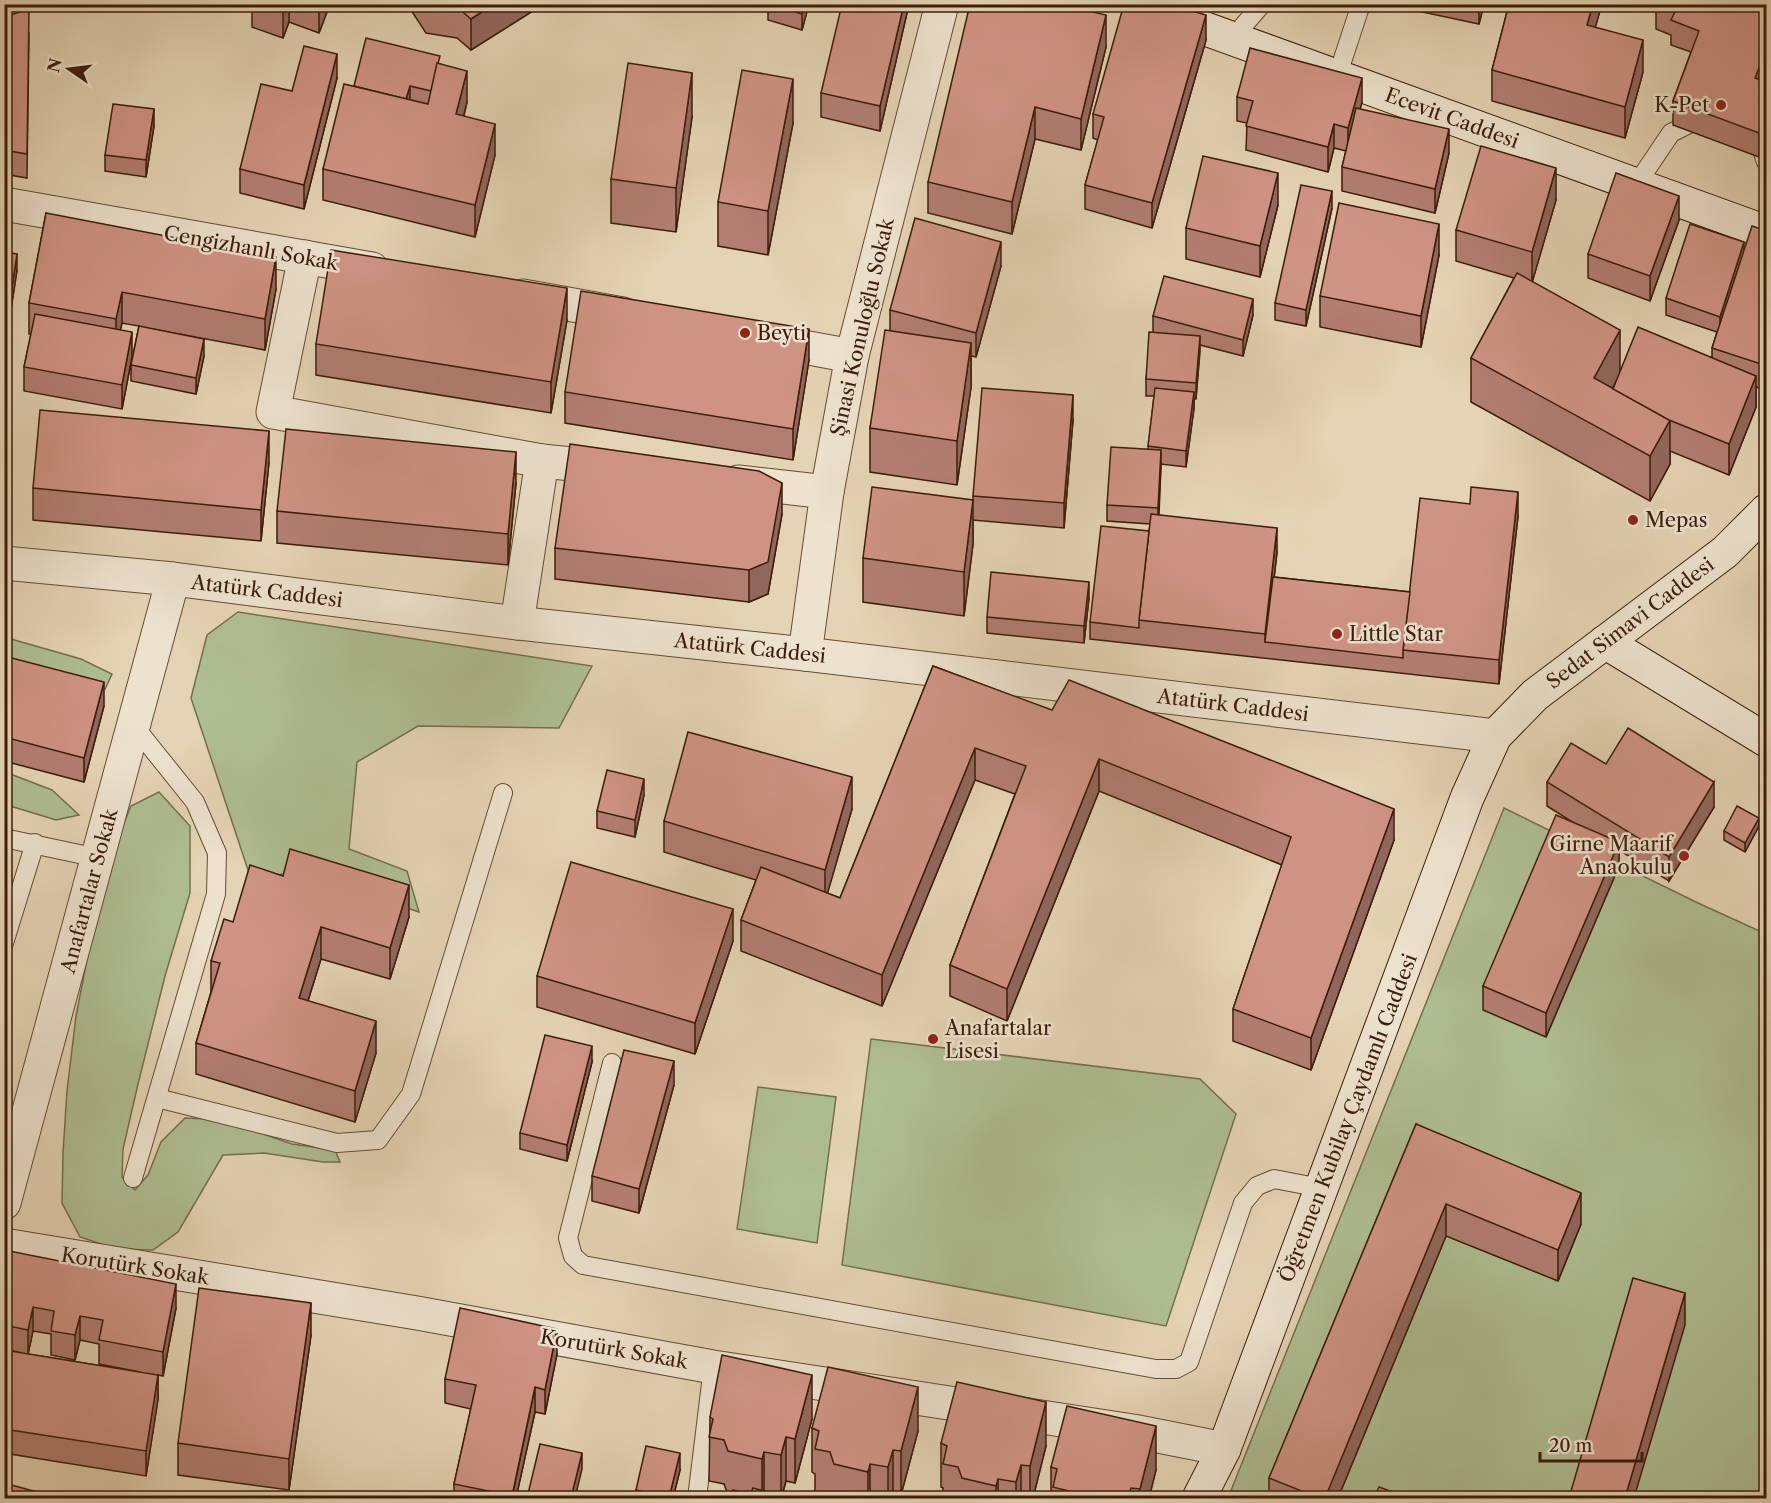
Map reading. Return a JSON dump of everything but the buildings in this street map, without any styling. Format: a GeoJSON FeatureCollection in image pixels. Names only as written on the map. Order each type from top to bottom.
{"type":"FeatureCollection","features":[{"type":"Feature","properties":{"kind":"street","name":"Şinasi Konuloğlu Sokak"},"geometry":{"type":"LineString","coordinates":[[805,654],[827,492],[852,356],[942,4]]}},
{"type":"Feature","properties":{"kind":"street","name":"Ecevit Caddesi"},"geometry":{"type":"LineString","coordinates":[[1137,4],[1767,232]]}},
{"type":"Feature","properties":{"kind":"street","name":"Cengizhanlı Sokak"},"geometry":{"type":"LineString","coordinates":[[4,204],[398,274]]}},
{"type":"Feature","properties":{"kind":"street"},"geometry":{"type":"LineString","coordinates":[[305,257],[273,412],[542,461],[637,471]]}},
{"type":"Feature","properties":{"kind":"street"},"geometry":{"type":"LineString","coordinates":[[491,291],[654,320]]}},
{"type":"Feature","properties":{"kind":"street"},"geometry":{"type":"LineString","coordinates":[[736,335],[852,356]]}},
{"type":"Feature","properties":{"kind":"street"},"geometry":{"type":"LineString","coordinates":[[517,623],[542,461]]}},
{"type":"Feature","properties":{"kind":"street"},"geometry":{"type":"LineString","coordinates":[[708,479],[827,492]]}},
{"type":"Feature","properties":{"kind":"street","name":"Sedat Simavi Caddesi"},"geometry":{"type":"LineString","coordinates":[[1495,736],[1535,695],[1725,552],[1767,511]]}},
{"type":"Feature","properties":{"kind":"street","name":"Atatürk Caddesi"},"geometry":{"type":"LineString","coordinates":[[4,563],[173,579],[517,623],[805,654],[1495,736]]}},
{"type":"Feature","properties":{"kind":"street","name":"Anafartalar Sokak"},"geometry":{"type":"LineString","coordinates":[[4,1203],[173,579]]}},
{"type":"Feature","properties":{"kind":"street"},"geometry":{"type":"LineString","coordinates":[[1605,642],[1767,740]]}},
{"type":"Feature","properties":{"kind":"street","name":"Öğretmen Kubilay Çaydamlı Caddesi"},"geometry":{"type":"LineString","coordinates":[[1199,1498],[1224,1449],[1467,798],[1495,736]]}},
{"type":"Feature","properties":{"kind":"street","name":"Korutürk Sokak"},"geometry":{"type":"LineString","coordinates":[[4,1245],[417,1313],[713,1367],[1133,1431],[1224,1449]]}},
{"type":"Feature","properties":{"kind":"lane"},"geometry":{"type":"LineString","coordinates":[[1232,39],[1262,4]]}},
{"type":"Feature","properties":{"kind":"lane"},"geometry":{"type":"LineString","coordinates":[[1337,77],[1361,4]]}},
{"type":"Feature","properties":{"kind":"lane"},"geometry":{"type":"LineString","coordinates":[[1636,185],[1671,133],[1699,119],[1759,141],[1767,162]]}},
{"type":"Feature","properties":{"kind":"lane"},"geometry":{"type":"LineString","coordinates":[[134,726],[195,801],[217,853],[216,894],[134,1178]]}},
{"type":"Feature","properties":{"kind":"lane"},"geometry":{"type":"LineString","coordinates":[[157,1098],[337,1143],[378,1140],[411,1094],[503,794]]}},
{"type":"Feature","properties":{"kind":"lane"},"geometry":{"type":"LineString","coordinates":[[4,838],[98,858]]}},
{"type":"Feature","properties":{"kind":"lane"},"geometry":{"type":"LineString","coordinates":[[4,943],[35,843]]}},
{"type":"Feature","properties":{"kind":"lane"},"geometry":{"type":"LineString","coordinates":[[612,1063],[568,1238],[573,1256],[583,1265],[1156,1369],[1176,1369],[1190,1362],[1244,1203],[1257,1186],[1274,1179],[1322,1188]]}},
{"type":"Feature","properties":{"kind":"lane"},"geometry":{"type":"LineString","coordinates":[[697,1498],[713,1367]]}},
{"type":"Feature","properties":{"kind":"green space"},"geometry":{"type":"Polygon","coordinates":[[[238,612],[592,666],[559,728],[418,726],[357,762],[349,849],[407,871],[419,912],[296,870],[252,882],[191,698],[207,635],[238,612]]]}},
{"type":"Feature","properties":{"kind":"green space"},"geometry":{"type":"Polygon","coordinates":[[[4,637],[81,659],[112,674],[105,689],[5,661],[4,637]]]}},
{"type":"Feature","properties":{"kind":"green space"},"geometry":{"type":"Polygon","coordinates":[[[5,772],[52,790],[79,815],[56,820],[7,805],[5,803],[5,772]]]}},
{"type":"Feature","properties":{"kind":"green space"},"geometry":{"type":"Polygon","coordinates":[[[159,792],[190,826],[190,893],[165,976],[138,1084],[123,1149],[122,1177],[135,1190],[148,1175],[161,1142],[185,1118],[208,1119],[292,1144],[335,1150],[340,1162],[323,1162],[264,1153],[223,1155],[178,1232],[153,1250],[116,1249],[80,1237],[62,1203],[67,1091],[76,1016],[104,872],[131,806],[159,792]]]}},
{"type":"Feature","properties":{"kind":"green space"},"geometry":{"type":"Polygon","coordinates":[[[1504,808],[1766,934],[1766,1498],[1228,1498],[1504,808]]]}},
{"type":"Feature","properties":{"kind":"green space"},"geometry":{"type":"Polygon","coordinates":[[[871,1039],[1200,1079],[1236,1114],[1166,1326],[842,1265],[871,1039]]]}},
{"type":"Feature","properties":{"kind":"green space"},"geometry":{"type":"Polygon","coordinates":[[[5,1066],[11,1085],[5,1121],[5,1066]]]}},
{"type":"Feature","properties":{"kind":"green space"},"geometry":{"type":"Polygon","coordinates":[[[758,1087],[836,1097],[817,1243],[737,1229],[758,1087]]]}},
{"type":"Feature","properties":{"kind":"place","name":"K-Pet"},"geometry":{"type":"Point","coordinates":[1721,105]}},
{"type":"Feature","properties":{"kind":"place","name":"Beyti"},"geometry":{"type":"Point","coordinates":[745,333]}},
{"type":"Feature","properties":{"kind":"place","name":"Mepas"},"geometry":{"type":"Point","coordinates":[1633,520]}},
{"type":"Feature","properties":{"kind":"place","name":"Little Star"},"geometry":{"type":"Point","coordinates":[1337,634]}},
{"type":"Feature","properties":{"kind":"place","name":"Girne Maarif Anaokulu"},"geometry":{"type":"Point","coordinates":[1684,856]}},
{"type":"Feature","properties":{"kind":"place","name":"Anafartalar Lisesi"},"geometry":{"type":"Point","coordinates":[933,1039]}}]}
